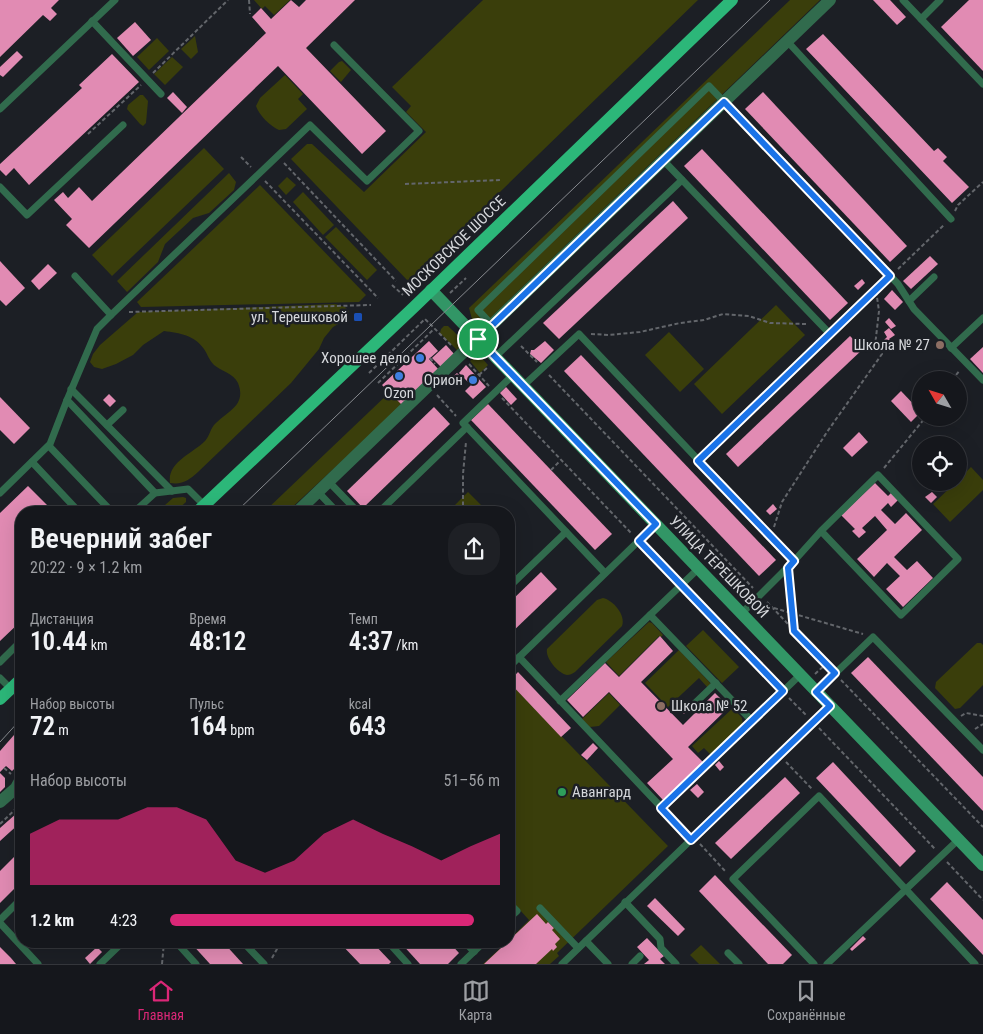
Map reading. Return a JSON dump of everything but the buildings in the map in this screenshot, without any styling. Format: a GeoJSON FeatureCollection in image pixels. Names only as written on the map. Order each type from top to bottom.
{"type":"FeatureCollection","features":[{"type":"Feature","properties":{"kind":"main road","name":"МОСКОВСКОЕ ШОССЕ"},"geometry":{"type":"LineString","coordinates":[[203,506],[732,0]]}},
{"type":"Feature","properties":{"kind":"main road"},"geometry":{"type":"LineString","coordinates":[[0,699],[15,685]]}},
{"type":"Feature","properties":{"kind":"street"},"geometry":{"type":"LineString","coordinates":[[303,506],[830,0]]}},
{"type":"Feature","properties":{"kind":"street","name":"УЛИЦА ТЕРЕШКОВОЙ"},"geometry":{"type":"LineString","coordinates":[[431,290],[478,339],[492,361],[513,375],[983,866]]}},
{"type":"Feature","properties":{"kind":"street"},"geometry":{"type":"LineString","coordinates":[[0,802],[15,789]]}},
{"type":"Feature","properties":{"kind":"lane"},"geometry":{"type":"LineString","coordinates":[[0,109],[115,0]]}},
{"type":"Feature","properties":{"kind":"lane"},"geometry":{"type":"LineString","coordinates":[[903,0],[983,84]]}},
{"type":"Feature","properties":{"kind":"lane"},"geometry":{"type":"LineString","coordinates":[[921,19],[940,0]]}},
{"type":"Feature","properties":{"kind":"lane"},"geometry":{"type":"LineString","coordinates":[[92,21],[161,94]]}},
{"type":"Feature","properties":{"kind":"lane"},"geometry":{"type":"LineString","coordinates":[[787,41],[951,218]]}},
{"type":"Feature","properties":{"kind":"lane"},"geometry":{"type":"LineString","coordinates":[[0,493],[49,446],[97,329],[310,124],[367,181],[419,131],[334,45]]}},
{"type":"Feature","properties":{"kind":"lane"},"geometry":{"type":"LineString","coordinates":[[492,325],[478,310],[709,86],[890,276],[914,308],[983,380]]}},
{"type":"Feature","properties":{"kind":"lane"},"geometry":{"type":"LineString","coordinates":[[0,187],[27,215],[123,124]]}},
{"type":"Feature","properties":{"kind":"lane"},"geometry":{"type":"LineString","coordinates":[[663,160],[830,334],[698,461]]}},
{"type":"Feature","properties":{"kind":"lane"},"geometry":{"type":"LineString","coordinates":[[492,361],[682,180]]}},
{"type":"Feature","properties":{"kind":"lane"},"geometry":{"type":"LineString","coordinates":[[75,276],[112,314]]}},
{"type":"Feature","properties":{"kind":"lane"},"geometry":{"type":"LineString","coordinates":[[909,301],[934,277]]}},
{"type":"Feature","properties":{"kind":"lane"},"geometry":{"type":"LineString","coordinates":[[951,348],[983,318]]}},
{"type":"Feature","properties":{"kind":"lane"},"geometry":{"type":"LineString","coordinates":[[523,386],[579,334],[794,561]]}},
{"type":"Feature","properties":{"kind":"lane"},"geometry":{"type":"LineString","coordinates":[[385,506],[513,375]]}},
{"type":"Feature","properties":{"kind":"lane"},"geometry":{"type":"LineString","coordinates":[[71,389],[172,491]]}},
{"type":"Feature","properties":{"kind":"lane"},"geometry":{"type":"LineString","coordinates":[[67,400],[155,493]]}},
{"type":"Feature","properties":{"kind":"lane"},"geometry":{"type":"LineString","coordinates":[[107,425],[123,410]]}},
{"type":"Feature","properties":{"kind":"lane"},"geometry":{"type":"LineString","coordinates":[[465,425],[605,573]]}},
{"type":"Feature","properties":{"kind":"lane"},"geometry":{"type":"LineString","coordinates":[[49,446],[106,506]]}},
{"type":"Feature","properties":{"kind":"lane"},"geometry":{"type":"LineString","coordinates":[[32,462],[73,506]]}},
{"type":"Feature","properties":{"kind":"lane"},"geometry":{"type":"LineString","coordinates":[[741,614],[788,568],[821,531],[878,475],[958,559],[901,614],[821,531]]}},
{"type":"Feature","properties":{"kind":"lane"},"geometry":{"type":"LineString","coordinates":[[329,482],[352,506]]}},
{"type":"Feature","properties":{"kind":"lane"},"geometry":{"type":"LineString","coordinates":[[141,506],[155,493],[188,490],[198,506]]}},
{"type":"Feature","properties":{"kind":"lane"},"geometry":{"type":"LineString","coordinates":[[318,492],[331,506]]}},
{"type":"Feature","properties":{"kind":"lane"},"geometry":{"type":"LineString","coordinates":[[515,661],[656,524]]}},
{"type":"Feature","properties":{"kind":"lane"},"geometry":{"type":"LineString","coordinates":[[515,581],[566,532]]}},
{"type":"Feature","properties":{"kind":"lane"},"geometry":{"type":"LineString","coordinates":[[560,701],[698,569]]}},
{"type":"Feature","properties":{"kind":"lane"},"geometry":{"type":"LineString","coordinates":[[650,615],[752,721]]}},
{"type":"Feature","properties":{"kind":"lane"},"geometry":{"type":"LineString","coordinates":[[816,692],[873,637],[953,720],[982,746]]}},
{"type":"Feature","properties":{"kind":"lane"},"geometry":{"type":"LineString","coordinates":[[0,662],[15,647]]}},
{"type":"Feature","properties":{"kind":"lane"},"geometry":{"type":"LineString","coordinates":[[519,657],[661,808],[692,838]]}},
{"type":"Feature","properties":{"kind":"lane"},"geometry":{"type":"LineString","coordinates":[[661,808],[800,675]]}},
{"type":"Feature","properties":{"kind":"lane"},"geometry":{"type":"LineString","coordinates":[[0,678],[11,689]]}},
{"type":"Feature","properties":{"kind":"lane"},"geometry":{"type":"LineString","coordinates":[[693,705],[716,683]]}},
{"type":"Feature","properties":{"kind":"lane"},"geometry":{"type":"LineString","coordinates":[[562,964],[830,706]]}},
{"type":"Feature","properties":{"kind":"lane"},"geometry":{"type":"LineString","coordinates":[[814,964],[733,879],[819,796],[975,964]]}},
{"type":"Feature","properties":{"kind":"lane"},"geometry":{"type":"LineString","coordinates":[[828,964],[958,840]]}},
{"type":"Feature","properties":{"kind":"lane"},"geometry":{"type":"LineString","coordinates":[[625,902],[660,939],[661,948],[676,964]]}},
{"type":"Feature","properties":{"kind":"lane"},"geometry":{"type":"LineString","coordinates":[[15,905],[0,921],[15,938]]}},
{"type":"Feature","properties":{"kind":"lane"},"geometry":{"type":"LineString","coordinates":[[540,908],[578,948]]}},
{"type":"Feature","properties":{"kind":"lane"},"geometry":{"type":"LineString","coordinates":[[586,941],[608,964]]}},
{"type":"Feature","properties":{"kind":"lane"},"geometry":{"type":"LineString","coordinates":[[24,948],[38,964]]}},
{"type":"Feature","properties":{"kind":"lane"},"geometry":{"type":"LineString","coordinates":[[100,964],[116,948]]}},
{"type":"Feature","properties":{"kind":"lane"},"geometry":{"type":"LineString","coordinates":[[181,948],[196,964]]}},
{"type":"Feature","properties":{"kind":"lane"},"geometry":{"type":"LineString","coordinates":[[249,948],[264,964]]}},
{"type":"Feature","properties":{"kind":"lane"},"geometry":{"type":"LineString","coordinates":[[393,948],[408,964]]}},
{"type":"Feature","properties":{"kind":"lane"},"geometry":{"type":"LineString","coordinates":[[470,948],[474,952]]}},
{"type":"Feature","properties":{"kind":"lane"},"geometry":{"type":"LineString","coordinates":[[461,964],[478,948]]}},
{"type":"Feature","properties":{"kind":"lane"},"geometry":{"type":"LineString","coordinates":[[728,953],[739,964]]}},
{"type":"Feature","properties":{"kind":"lane"},"geometry":{"type":"LineString","coordinates":[[632,964],[640,956]]}},
{"type":"Feature","properties":{"kind":"path"},"geometry":{"type":"LineString","coordinates":[[88,134],[228,0]]}},
{"type":"Feature","properties":{"kind":"path"},"geometry":{"type":"LineString","coordinates":[[249,0],[250,14]]}},
{"type":"Feature","properties":{"kind":"path"},"geometry":{"type":"LineString","coordinates":[[277,156],[396,281]]}},
{"type":"Feature","properties":{"kind":"path"},"geometry":{"type":"LineString","coordinates":[[241,157],[378,298]]}},
{"type":"Feature","properties":{"kind":"path"},"geometry":{"type":"LineString","coordinates":[[405,184],[500,180]]}},
{"type":"Feature","properties":{"kind":"path"},"geometry":{"type":"LineString","coordinates":[[830,334],[951,218],[958,205],[983,182]]}},
{"type":"Feature","properties":{"kind":"path"},"geometry":{"type":"LineString","coordinates":[[450,294],[466,278]]}},
{"type":"Feature","properties":{"kind":"path"},"geometry":{"type":"LineString","coordinates":[[392,284],[403,295]]}},
{"type":"Feature","properties":{"kind":"path"},"geometry":{"type":"LineString","coordinates":[[771,537],[782,502],[827,432],[882,354],[875,346],[879,311],[876,290]]}},
{"type":"Feature","properties":{"kind":"path"},"geometry":{"type":"LineString","coordinates":[[112,314],[371,304]]}},
{"type":"Feature","properties":{"kind":"path"},"geometry":{"type":"LineString","coordinates":[[579,334],[609,335],[640,332],[704,320],[723,314],[749,316],[770,323],[821,324]]}},
{"type":"Feature","properties":{"kind":"path"},"geometry":{"type":"LineString","coordinates":[[369,373],[425,319],[983,900]]}},
{"type":"Feature","properties":{"kind":"path"},"geometry":{"type":"LineString","coordinates":[[378,383],[435,329]]}},
{"type":"Feature","properties":{"kind":"path"},"geometry":{"type":"LineString","coordinates":[[514,338],[983,827]]}},
{"type":"Feature","properties":{"kind":"path"},"geometry":{"type":"LineString","coordinates":[[418,345],[421,348]]}},
{"type":"Feature","properties":{"kind":"path"},"geometry":{"type":"LineString","coordinates":[[479,375],[492,361]]}},
{"type":"Feature","properties":{"kind":"path"},"geometry":{"type":"LineString","coordinates":[[959,371],[966,362]]}},
{"type":"Feature","properties":{"kind":"path"},"geometry":{"type":"LineString","coordinates":[[434,391],[465,425],[463,506]]}},
{"type":"Feature","properties":{"kind":"path"},"geometry":{"type":"LineString","coordinates":[[878,475],[918,426]]}},
{"type":"Feature","properties":{"kind":"path"},"geometry":{"type":"LineString","coordinates":[[551,470],[561,460]]}},
{"type":"Feature","properties":{"kind":"path"},"geometry":{"type":"LineString","coordinates":[[788,568],[794,631]]}},
{"type":"Feature","properties":{"kind":"path"},"geometry":{"type":"LineString","coordinates":[[773,608],[873,637]]}},
{"type":"Feature","properties":{"kind":"path"},"geometry":{"type":"LineString","coordinates":[[953,720],[966,713],[983,716]]}},
{"type":"Feature","properties":{"kind":"path"},"geometry":{"type":"LineString","coordinates":[[779,754],[819,796]]}},
{"type":"Feature","properties":{"kind":"path"},"geometry":{"type":"LineString","coordinates":[[0,824],[15,810]]}},
{"type":"Feature","properties":{"kind":"path"},"geometry":{"type":"LineString","coordinates":[[692,838],[733,879]]}},
{"type":"Feature","properties":{"kind":"path"},"geometry":{"type":"LineString","coordinates":[[162,964],[163,948]]}},
{"type":"Feature","properties":{"kind":"path"},"geometry":{"type":"LineString","coordinates":[[268,964],[277,948]]}},
{"type":"Feature","properties":{"kind":"green space"},"geometry":{"type":"Polygon","coordinates":[[[254,0],[290,0],[274,15],[265,6],[262,9],[254,0]]]}},
{"type":"Feature","properties":{"kind":"green space"},"geometry":{"type":"Polygon","coordinates":[[[483,0],[698,0],[408,281],[291,159],[307,144],[312,144],[364,192],[426,132],[406,112],[411,106],[392,87],[483,0]]]}},
{"type":"Feature","properties":{"kind":"green space"},"geometry":{"type":"Polygon","coordinates":[[[790,0],[820,0],[485,323],[472,319],[469,308],[790,0]]]}},
{"type":"Feature","properties":{"kind":"green space"},"geometry":{"type":"Polygon","coordinates":[[[195,36],[198,52],[191,59],[181,49],[195,36]]]}},
{"type":"Feature","properties":{"kind":"green space"},"geometry":{"type":"Polygon","coordinates":[[[157,38],[169,51],[149,70],[137,57],[157,38]]]}},
{"type":"Feature","properties":{"kind":"green space"},"geometry":{"type":"Polygon","coordinates":[[[172,57],[183,67],[165,85],[154,74],[172,57]]]}},
{"type":"Feature","properties":{"kind":"green space"},"geometry":{"type":"Polygon","coordinates":[[[342,61],[351,70],[341,82],[330,71],[342,61]]]}},
{"type":"Feature","properties":{"kind":"green space"},"geometry":{"type":"Polygon","coordinates":[[[285,75],[303,94],[298,99],[307,109],[286,129],[279,130],[265,120],[256,106],[260,98],[285,75]]]}},
{"type":"Feature","properties":{"kind":"green space"},"geometry":{"type":"Polygon","coordinates":[[[140,95],[143,95],[148,101],[146,123],[143,126],[127,109],[128,105],[140,95]]]}},
{"type":"Feature","properties":{"kind":"green space"},"geometry":{"type":"Polygon","coordinates":[[[204,148],[224,169],[112,276],[92,255],[204,148]]]}},
{"type":"Feature","properties":{"kind":"green space"},"geometry":{"type":"Polygon","coordinates":[[[229,173],[236,182],[234,190],[209,213],[193,218],[165,244],[158,262],[127,292],[117,281],[229,173]]]}},
{"type":"Feature","properties":{"kind":"green space"},"geometry":{"type":"Polygon","coordinates":[[[287,177],[296,185],[286,195],[278,186],[287,177]]]}},
{"type":"Feature","properties":{"kind":"green space"},"geometry":{"type":"Polygon","coordinates":[[[260,185],[366,295],[359,302],[141,307],[137,302],[260,185]]]}},
{"type":"Feature","properties":{"kind":"green space"},"geometry":{"type":"Polygon","coordinates":[[[303,192],[334,225],[323,235],[293,202],[303,192]]]}},
{"type":"Feature","properties":{"kind":"green space"},"geometry":{"type":"Polygon","coordinates":[[[336,227],[377,270],[367,280],[325,237],[336,227]]]}},
{"type":"Feature","properties":{"kind":"green space"},"geometry":{"type":"Polygon","coordinates":[[[335,304],[345,307],[349,311],[347,317],[333,327],[324,338],[319,349],[291,383],[198,472],[182,483],[170,483],[172,469],[208,438],[214,425],[238,403],[240,391],[236,380],[230,374],[214,365],[204,349],[196,341],[181,334],[164,331],[143,345],[133,355],[116,364],[102,369],[94,367],[90,362],[100,345],[138,312],[335,304]]]}},
{"type":"Feature","properties":{"kind":"green space"},"geometry":{"type":"Polygon","coordinates":[[[776,305],[805,335],[722,414],[694,384],[776,305]]]}},
{"type":"Feature","properties":{"kind":"green space"},"geometry":{"type":"Polygon","coordinates":[[[444,326],[448,326],[459,337],[461,343],[458,351],[440,333],[444,326]]]}},
{"type":"Feature","properties":{"kind":"green space"},"geometry":{"type":"Polygon","coordinates":[[[669,332],[704,369],[680,392],[645,355],[669,332]]]}},
{"type":"Feature","properties":{"kind":"green space"},"geometry":{"type":"Polygon","coordinates":[[[477,355],[488,365],[480,373],[470,361],[477,355]]]}},
{"type":"Feature","properties":{"kind":"green space"},"geometry":{"type":"Polygon","coordinates":[[[391,391],[403,393],[400,407],[293,506],[270,506],[391,391]]]}},
{"type":"Feature","properties":{"kind":"green space"},"geometry":{"type":"Polygon","coordinates":[[[971,467],[983,480],[983,490],[950,522],[933,504],[947,491],[967,491],[967,471],[971,467]]]}},
{"type":"Feature","properties":{"kind":"green space"},"geometry":{"type":"Polygon","coordinates":[[[468,492],[482,506],[454,506],[468,492]]]}},
{"type":"Feature","properties":{"kind":"green space"},"geometry":{"type":"Polygon","coordinates":[[[183,497],[186,498],[186,502],[182,506],[164,506],[173,498],[183,497]]]}},
{"type":"Feature","properties":{"kind":"green space"},"geometry":{"type":"Polygon","coordinates":[[[607,599],[618,609],[622,617],[622,626],[575,672],[568,675],[563,674],[550,660],[547,649],[597,600],[607,599]]]}},
{"type":"Feature","properties":{"kind":"green space"},"geometry":{"type":"Polygon","coordinates":[[[649,622],[663,635],[659,636],[619,676],[606,662],[649,622]]]}},
{"type":"Feature","properties":{"kind":"green space"},"geometry":{"type":"Polygon","coordinates":[[[703,630],[739,667],[722,683],[686,646],[703,630]]]}},
{"type":"Feature","properties":{"kind":"green space"},"geometry":{"type":"Polygon","coordinates":[[[977,643],[983,645],[983,685],[960,708],[955,709],[935,688],[936,682],[977,643]]]}},
{"type":"Feature","properties":{"kind":"green space"},"geometry":{"type":"Polygon","coordinates":[[[679,650],[711,684],[708,688],[699,678],[668,707],[645,683],[679,650]]]}},
{"type":"Feature","properties":{"kind":"green space","name":"Авангард"},"geometry":{"type":"Polygon","coordinates":[[[515,688],[668,846],[557,953],[559,956],[550,964],[483,964],[501,948],[515,948],[515,934],[529,920],[515,905],[515,688]]]}},
{"type":"Feature","properties":{"kind":"green space"},"geometry":{"type":"Polygon","coordinates":[[[609,693],[620,705],[599,726],[590,727],[582,719],[609,693]]]}},
{"type":"Feature","properties":{"kind":"green space"},"geometry":{"type":"Polygon","coordinates":[[[733,708],[742,718],[743,726],[712,756],[704,748],[698,753],[692,746],[733,708]]]}},
{"type":"Feature","properties":{"kind":"green space"},"geometry":{"type":"Polygon","coordinates":[[[701,945],[720,964],[699,964],[690,955],[701,945]]]}},
{"type":"Feature","properties":{"kind":"tram line"},"geometry":{"type":"LineString","coordinates":[[242,506],[770,0]]}},
{"type":"Feature","properties":{"kind":"tram line"},"geometry":{"type":"LineString","coordinates":[[0,742],[15,726]]}},
{"type":"Feature","properties":{"kind":"place","name":"ул. Терешковой"},"geometry":{"type":"Point","coordinates":[358,317]}},
{"type":"Feature","properties":{"kind":"place","name":"Школа № 27"},"geometry":{"type":"Point","coordinates":[940,345]}},
{"type":"Feature","properties":{"kind":"place","name":"Хорошее дело"},"geometry":{"type":"Point","coordinates":[420,358]}},
{"type":"Feature","properties":{"kind":"place","name":"Ozon"},"geometry":{"type":"Point","coordinates":[399,376]}},
{"type":"Feature","properties":{"kind":"place","name":"Орион"},"geometry":{"type":"Point","coordinates":[473,380]}},
{"type":"Feature","properties":{"kind":"place","name":"Школа № 52"},"geometry":{"type":"Point","coordinates":[661,706]}},
{"type":"Feature","properties":{"kind":"place","name":"Авангард"},"geometry":{"type":"Point","coordinates":[562,792]}},
{"type":"Feature","properties":{"kind":"route"},"geometry":{"type":"LineString","coordinates":[[724,102],[890,276],[698,461],[794,561],[788,568],[794,631],[835,673],[816,692],[830,706],[691,840],[661,808],[783,691],[639,541],[656,524],[478,339],[724,102]]}}]}
